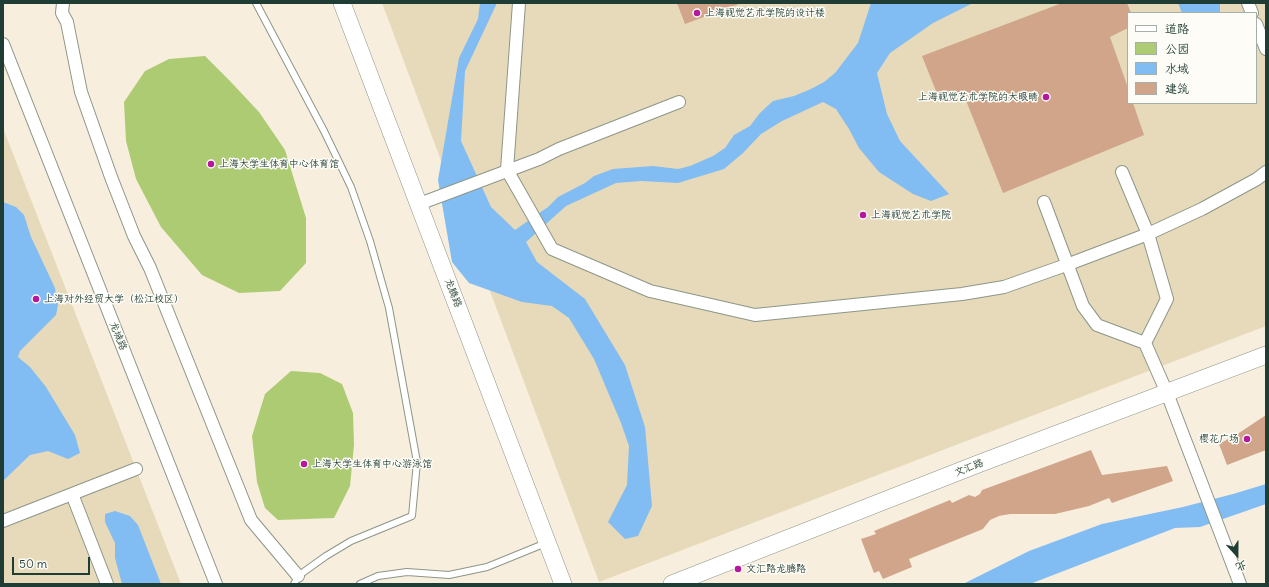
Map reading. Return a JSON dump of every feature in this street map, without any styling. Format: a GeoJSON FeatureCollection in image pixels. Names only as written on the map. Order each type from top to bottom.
{"type":"FeatureCollection","features":[{"type":"Feature","properties":{"kind":"main road","name":"龙腾路"},"geometry":{"type":"LineString","coordinates":[[342,3],[563,584]]}},
{"type":"Feature","properties":{"kind":"main road","name":"文汇路"},"geometry":{"type":"LineString","coordinates":[[672,584],[1266,355]]}},
{"type":"Feature","properties":{"kind":"street"},"geometry":{"type":"LineString","coordinates":[[63,3],[62,12],[67,22],[81,92],[111,178],[134,236],[150,268],[251,520],[296,580]]}},
{"type":"Feature","properties":{"kind":"street"},"geometry":{"type":"LineString","coordinates":[[519,3],[507,170],[552,249],[650,291],[755,315],[962,294],[1004,287],[1148,234],[1202,210],[1257,179],[1266,172]]}},
{"type":"Feature","properties":{"kind":"street"},"geometry":{"type":"LineString","coordinates":[[1257,26],[1266,49]]}},
{"type":"Feature","properties":{"kind":"street","name":"龙城路"},"geometry":{"type":"LineString","coordinates":[[3,44],[216,584]]}},
{"type":"Feature","properties":{"kind":"street"},"geometry":{"type":"LineString","coordinates":[[419,204],[539,159],[559,149],[678,102]]}},
{"type":"Feature","properties":{"kind":"street"},"geometry":{"type":"LineString","coordinates":[[1122,172],[1148,234],[1167,299],[1145,343]]}},
{"type":"Feature","properties":{"kind":"street"},"geometry":{"type":"LineString","coordinates":[[1044,202],[1083,306],[1097,325],[1145,343],[1167,393],[1240,584]]}},
{"type":"Feature","properties":{"kind":"street"},"geometry":{"type":"LineString","coordinates":[[3,521],[136,469]]}},
{"type":"Feature","properties":{"kind":"street"},"geometry":{"type":"LineString","coordinates":[[72,494],[107,584]]}},
{"type":"Feature","properties":{"kind":"lane"},"geometry":{"type":"LineString","coordinates":[[256,3],[324,132],[351,187],[368,234],[389,308],[416,462],[412,516],[351,541],[326,556],[296,580]]}},
{"type":"Feature","properties":{"kind":"lane"},"geometry":{"type":"LineString","coordinates":[[360,584],[378,576],[407,572],[449,574],[487,567],[547,542]]}},
{"type":"Feature","properties":{"kind":"shaded area","name":"上海视觉艺术学院"},"geometry":{"type":"Polygon","coordinates":[[[382,3],[1266,3],[1266,326],[599,582],[382,3]]]}},
{"type":"Feature","properties":{"kind":"shaded area","name":"上海对外经贸大学（松江校区）"},"geometry":{"type":"Polygon","coordinates":[[[3,128],[181,584],[3,584],[3,128]]]}},
{"type":"Feature","properties":{"kind":"green space","name":"上海大学生体育中心体育馆"},"geometry":{"type":"Polygon","coordinates":[[[205,56],[259,112],[285,150],[306,218],[306,263],[280,291],[239,293],[202,275],[161,227],[136,179],[126,141],[124,102],[145,71],[169,59],[205,56]]]}},
{"type":"Feature","properties":{"kind":"green space","name":"上海大学生体育中心游泳馆"},"geometry":{"type":"Polygon","coordinates":[[[291,371],[320,373],[342,384],[353,413],[354,445],[350,486],[334,518],[278,520],[265,508],[257,482],[252,436],[265,394],[291,371]]]}},
{"type":"Feature","properties":{"kind":"water"},"geometry":{"type":"Polygon","coordinates":[[[480,3],[497,3],[465,71],[461,141],[491,207],[515,230],[548,207],[558,197],[585,183],[594,176],[613,169],[653,166],[678,169],[690,166],[713,156],[725,148],[734,135],[750,126],[760,113],[773,101],[794,96],[811,89],[824,82],[835,73],[858,43],[871,3],[973,3],[933,23],[890,53],[877,73],[887,114],[900,141],[949,194],[931,201],[913,194],[879,172],[859,148],[836,109],[823,102],[782,121],[761,134],[743,153],[724,169],[678,183],[641,181],[616,183],[566,206],[526,242],[537,262],[585,299],[625,365],[645,427],[652,506],[638,536],[625,539],[608,522],[627,485],[629,446],[594,359],[569,318],[552,306],[522,302],[469,283],[452,262],[438,180],[459,58],[478,19],[480,3]]]}},
{"type":"Feature","properties":{"kind":"water"},"geometry":{"type":"Polygon","coordinates":[[[1178,3],[1220,3],[1220,12],[1182,12],[1178,3]]]}},
{"type":"Feature","properties":{"kind":"water"},"geometry":{"type":"Polygon","coordinates":[[[3,202],[16,207],[24,215],[31,237],[55,288],[58,305],[56,315],[20,351],[18,357],[30,367],[46,387],[75,435],[80,453],[68,459],[48,451],[30,455],[3,481],[3,202]]]}},
{"type":"Feature","properties":{"kind":"water"},"geometry":{"type":"Polygon","coordinates":[[[1266,484],[1266,504],[1200,527],[1175,528],[1030,584],[963,584],[1029,551],[1102,524],[1183,507],[1266,484]]]}},
{"type":"Feature","properties":{"kind":"water"},"geometry":{"type":"Polygon","coordinates":[[[115,511],[130,516],[138,525],[161,584],[122,584],[115,558],[115,543],[105,522],[105,514],[115,511]]]}},
{"type":"Feature","properties":{"kind":"building","name":"上海视觉艺术学院的设计楼"},"geometry":{"type":"Polygon","coordinates":[[[677,3],[739,3],[739,4],[685,24],[677,3]]]}},
{"type":"Feature","properties":{"kind":"building","name":"上海视觉艺术学院的大眼睛"},"geometry":{"type":"Polygon","coordinates":[[[1062,3],[1127,3],[1131,12],[1127,12],[1127,28],[1110,37],[1127,85],[1127,104],[1133,104],[1144,135],[1003,193],[963,93],[940,101],[922,56],[1062,3]]]}},
{"type":"Feature","properties":{"kind":"building","name":"樱花广场"},"geometry":{"type":"Polygon","coordinates":[[[1266,415],[1266,450],[1227,465],[1219,444],[1266,415]]]}},
{"type":"Feature","properties":{"kind":"building"},"geometry":{"type":"Polygon","coordinates":[[[1091,450],[1102,475],[1167,466],[1173,481],[1112,503],[1109,498],[1089,506],[1055,514],[1010,514],[999,516],[990,520],[983,529],[909,559],[912,567],[883,579],[879,571],[874,573],[861,539],[876,534],[874,531],[950,500],[952,503],[969,495],[975,497],[980,494],[982,490],[1091,450]]]}},
{"type":"Feature","properties":{"kind":"place","name":"上海视觉艺术学院的设计楼"},"geometry":{"type":"Point","coordinates":[697,13]}},
{"type":"Feature","properties":{"kind":"place","name":"上海视觉艺术学院的大眼睛"},"geometry":{"type":"Point","coordinates":[1046,97]}},
{"type":"Feature","properties":{"kind":"place","name":"上海大学生体育中心体育馆"},"geometry":{"type":"Point","coordinates":[211,164]}},
{"type":"Feature","properties":{"kind":"place","name":"上海视觉艺术学院"},"geometry":{"type":"Point","coordinates":[863,215]}},
{"type":"Feature","properties":{"kind":"place","name":"上海对外经贸大学（松江校区）"},"geometry":{"type":"Point","coordinates":[36,299]}},
{"type":"Feature","properties":{"kind":"place","name":"樱花广场"},"geometry":{"type":"Point","coordinates":[1247,439]}},
{"type":"Feature","properties":{"kind":"place","name":"上海大学生体育中心游泳馆"},"geometry":{"type":"Point","coordinates":[304,464]}},
{"type":"Feature","properties":{"kind":"place","name":"文汇路龙腾路"},"geometry":{"type":"Point","coordinates":[738,569]}}]}
